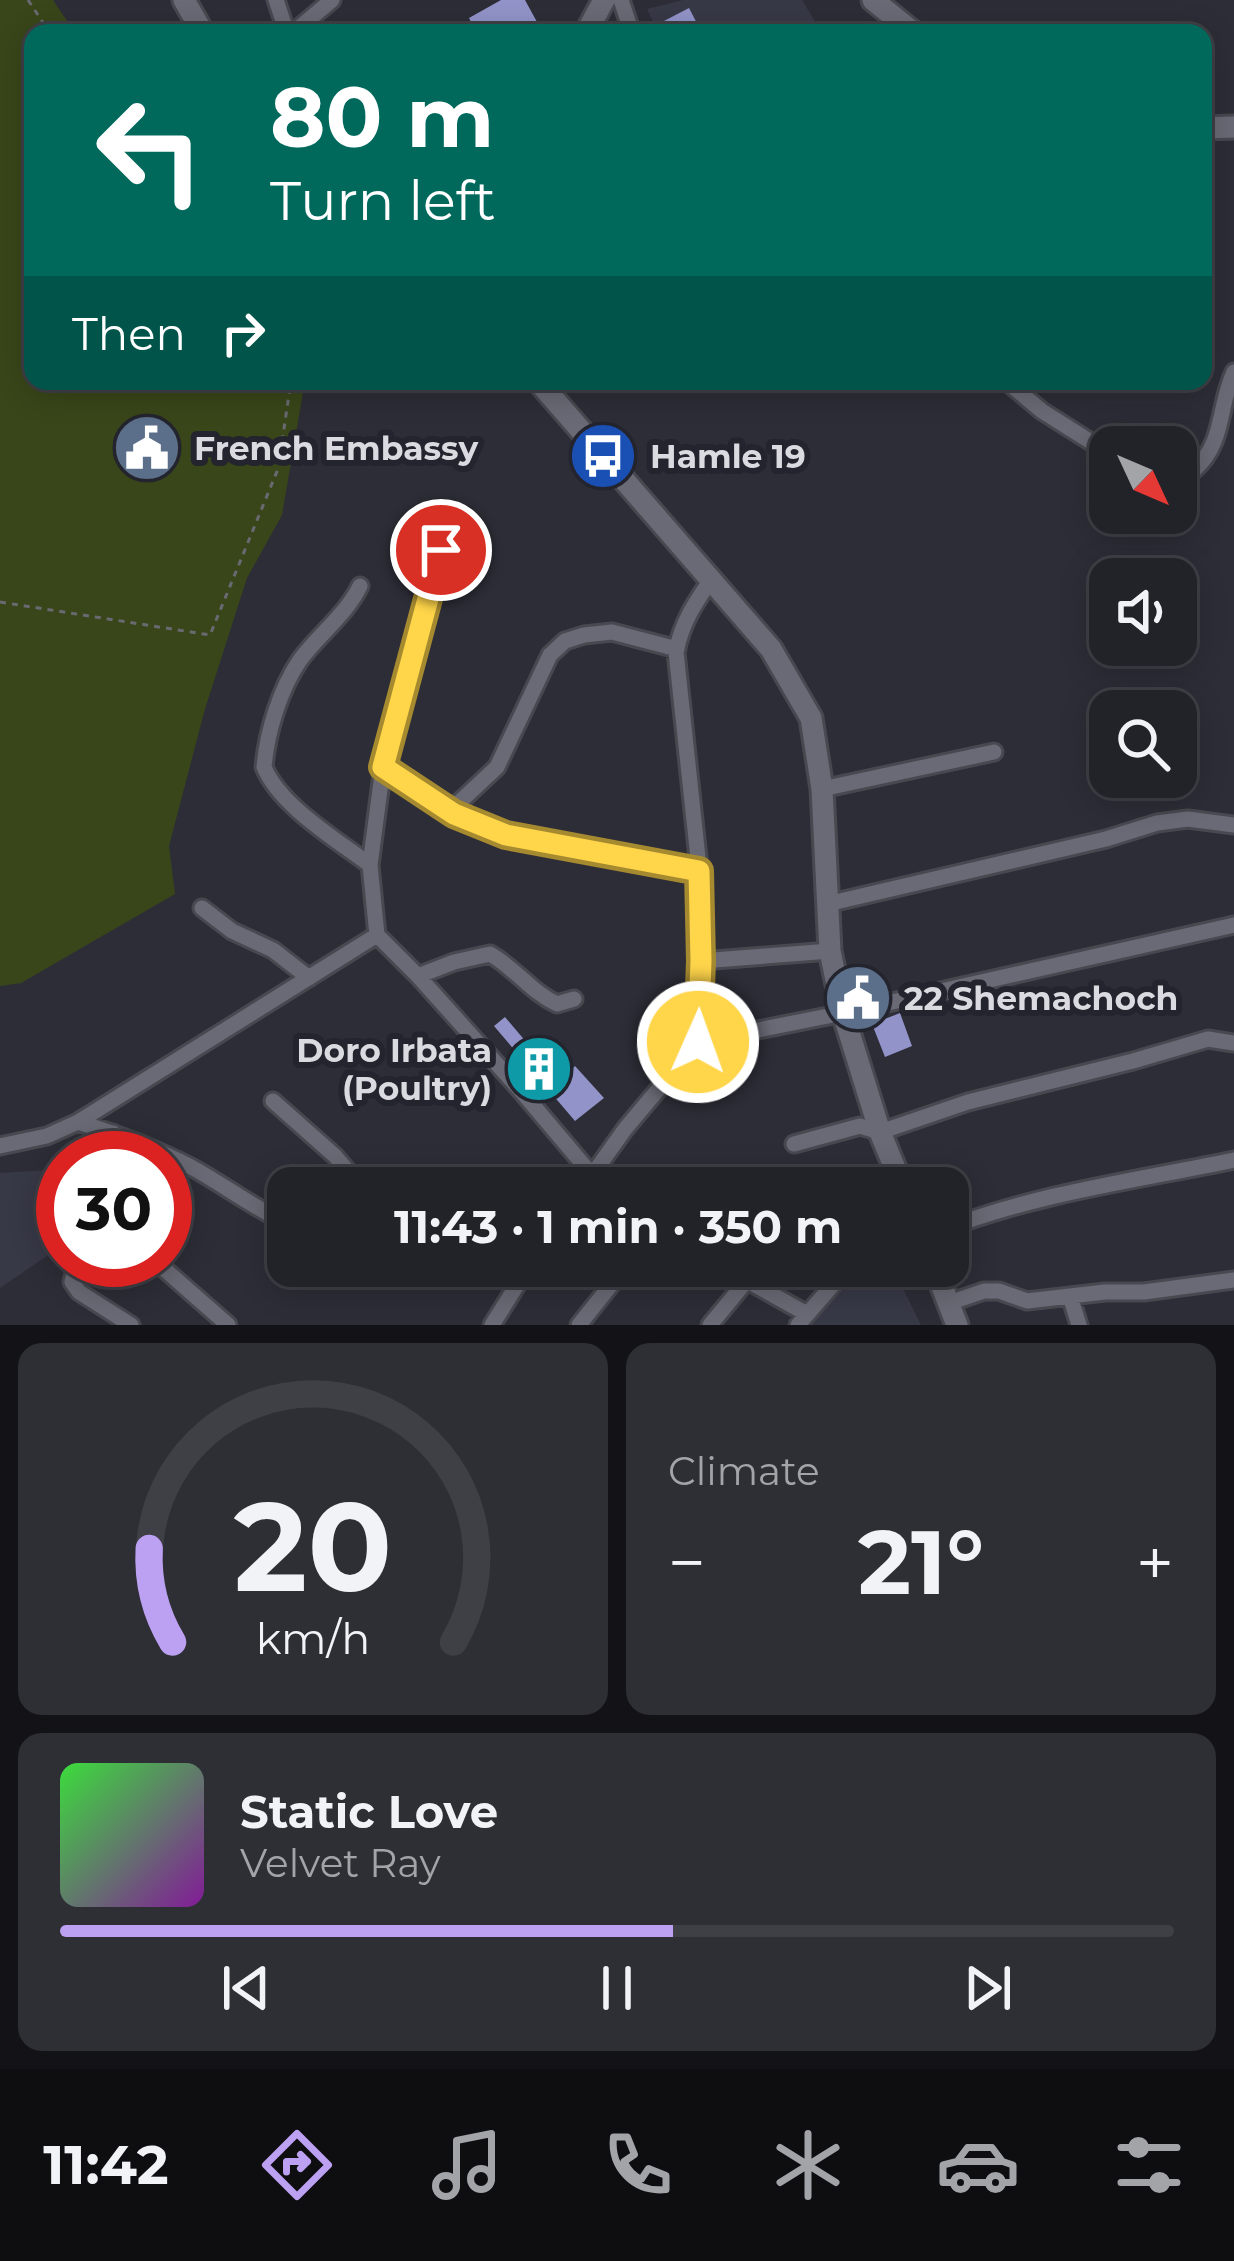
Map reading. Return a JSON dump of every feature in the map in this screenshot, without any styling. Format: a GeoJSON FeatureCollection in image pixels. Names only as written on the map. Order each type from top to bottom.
{"type":"FeatureCollection","features":[{"type":"Feature","properties":{"kind":"main road"},"geometry":{"type":"LineString","coordinates":[[873,0],[903,24]]}},
{"type":"Feature","properties":{"kind":"main road"},"geometry":{"type":"LineString","coordinates":[[554,391],[771,649],[811,718],[822,789],[830,951],[843,1013],[894,1167]]}},
{"type":"Feature","properties":{"kind":"main road"},"geometry":{"type":"LineString","coordinates":[[943,1287],[957,1325]]}},
{"type":"Feature","properties":{"kind":"street"},"geometry":{"type":"LineString","coordinates":[[301,24],[332,0]]}},
{"type":"Feature","properties":{"kind":"street"},"geometry":{"type":"LineString","coordinates":[[1197,467],[1219,435],[1234,372]]}},
{"type":"Feature","properties":{"kind":"street"},"geometry":{"type":"LineString","coordinates":[[1017,390],[1089,440]]}},
{"type":"Feature","properties":{"kind":"street"},"geometry":{"type":"LineString","coordinates":[[441,550],[383,767],[370,865],[377,935],[522,1092],[579,1167]]}},
{"type":"Feature","properties":{"kind":"street"},"geometry":{"type":"LineString","coordinates":[[602,1167],[625,1129],[698,1042],[699,871],[677,649],[688,613],[712,578]]}},
{"type":"Feature","properties":{"kind":"street"},"geometry":{"type":"LineString","coordinates":[[361,586],[301,659],[282,692],[264,767],[277,790],[307,818],[370,865]]}},
{"type":"Feature","properties":{"kind":"street"},"geometry":{"type":"LineString","coordinates":[[450,811],[505,756],[558,646],[584,635],[611,632],[677,649]]}},
{"type":"Feature","properties":{"kind":"street"},"geometry":{"type":"LineString","coordinates":[[822,789],[994,752]]}},
{"type":"Feature","properties":{"kind":"street"},"geometry":{"type":"LineString","coordinates":[[383,767],[450,811],[506,835],[699,871]]}},
{"type":"Feature","properties":{"kind":"street"},"geometry":{"type":"LineString","coordinates":[[827,904],[1157,823],[1188,819],[1234,825]]}},
{"type":"Feature","properties":{"kind":"street"},"geometry":{"type":"LineString","coordinates":[[202,908],[232,931],[273,950],[309,979]]}},
{"type":"Feature","properties":{"kind":"street"},"geometry":{"type":"LineString","coordinates":[[698,1042],[1234,925]]}},
{"type":"Feature","properties":{"kind":"street"},"geometry":{"type":"LineString","coordinates":[[0,1146],[47,1136],[78,1122],[377,935]]}},
{"type":"Feature","properties":{"kind":"street"},"geometry":{"type":"LineString","coordinates":[[701,961],[830,951]]}},
{"type":"Feature","properties":{"kind":"street"},"geometry":{"type":"LineString","coordinates":[[418,976],[490,954],[542,997],[557,1004],[574,999]]}},
{"type":"Feature","properties":{"kind":"street"},"geometry":{"type":"LineString","coordinates":[[794,1144],[860,1126],[880,1132],[968,1102],[1208,1039],[1234,1042]]}},
{"type":"Feature","properties":{"kind":"street"},"geometry":{"type":"LineString","coordinates":[[273,1100],[344,1167]]}},
{"type":"Feature","properties":{"kind":"street"},"geometry":{"type":"LineString","coordinates":[[78,1122],[107,1131]]}},
{"type":"Feature","properties":{"kind":"street"},"geometry":{"type":"LineString","coordinates":[[969,1220],[1046,1197],[1234,1160]]}},
{"type":"Feature","properties":{"kind":"street"},"geometry":{"type":"LineString","coordinates":[[192,1168],[267,1215]]}},
{"type":"Feature","properties":{"kind":"street"},"geometry":{"type":"LineString","coordinates":[[949,1303],[984,1291],[1027,1301],[1234,1280]]}},
{"type":"Feature","properties":{"kind":"street"},"geometry":{"type":"LineString","coordinates":[[76,1287],[131,1325]]}},
{"type":"Feature","properties":{"kind":"street"},"geometry":{"type":"LineString","coordinates":[[185,1287],[228,1325]]}},
{"type":"Feature","properties":{"kind":"street"},"geometry":{"type":"LineString","coordinates":[[492,1325],[515,1287]]}},
{"type":"Feature","properties":{"kind":"street"},"geometry":{"type":"LineString","coordinates":[[579,1325],[609,1287]]}},
{"type":"Feature","properties":{"kind":"street"},"geometry":{"type":"LineString","coordinates":[[710,1325],[741,1287]]}},
{"type":"Feature","properties":{"kind":"street"},"geometry":{"type":"LineString","coordinates":[[759,1287],[803,1320],[831,1287]]}},
{"type":"Feature","properties":{"kind":"street"},"geometry":{"type":"LineString","coordinates":[[1070,1296],[1079,1325]]}},
{"type":"Feature","properties":{"kind":"path"},"geometry":{"type":"LineString","coordinates":[[0,602],[210,635],[278,470],[291,390]]}},
{"type":"Feature","properties":{"kind":"shaded area"},"geometry":{"type":"Polygon","coordinates":[[[683,0],[802,0],[817,24],[654,24],[647,9],[683,0]]]}},
{"type":"Feature","properties":{"kind":"shaded area"},"geometry":{"type":"Polygon","coordinates":[[[36,1171],[36,1263],[0,1288],[0,1173],[36,1171]]]}},
{"type":"Feature","properties":{"kind":"shaded area"},"geometry":{"type":"Polygon","coordinates":[[[840,1287],[902,1287],[921,1325],[808,1325],[840,1287]]]}},
{"type":"Feature","properties":{"kind":"green space","name":"French Embassy"},"geometry":{"type":"Polygon","coordinates":[[[0,0],[53,0],[69,24],[24,24],[24,390],[303,390],[282,515],[247,578],[205,709],[169,846],[175,894],[21,983],[0,986],[0,0]]]}},
{"type":"Feature","properties":{"kind":"building"},"geometry":{"type":"Polygon","coordinates":[[[501,0],[525,0],[538,24],[472,24],[469,18],[501,0]]]}},
{"type":"Feature","properties":{"kind":"building"},"geometry":{"type":"Polygon","coordinates":[[[689,8],[697,24],[666,24],[689,8]]]}},
{"type":"Feature","properties":{"kind":"building"},"geometry":{"type":"Polygon","coordinates":[[[900,1013],[912,1046],[885,1057],[872,1024],[900,1013]]]}},
{"type":"Feature","properties":{"kind":"building"},"geometry":{"type":"Polygon","coordinates":[[[505,1017],[560,1082],[575,1066],[604,1098],[575,1121],[494,1026],[505,1017]]]}},
{"type":"Feature","properties":{"kind":"place","name":"French Embassy"},"geometry":{"type":"Point","coordinates":[147,448]}},
{"type":"Feature","properties":{"kind":"place","name":"Hamle 19"},"geometry":{"type":"Point","coordinates":[603,456]}},
{"type":"Feature","properties":{"kind":"place","name":"22 Shemachoch"},"geometry":{"type":"Point","coordinates":[858,998]}},
{"type":"Feature","properties":{"kind":"place","name":"Doro Irbata (Poultry)"},"geometry":{"type":"Point","coordinates":[539,1069]}},
{"type":"Feature","properties":{"kind":"route"},"geometry":{"type":"LineString","coordinates":[[441,550],[383,767],[454,814],[506,835],[699,871],[698,1042]]}}]}
